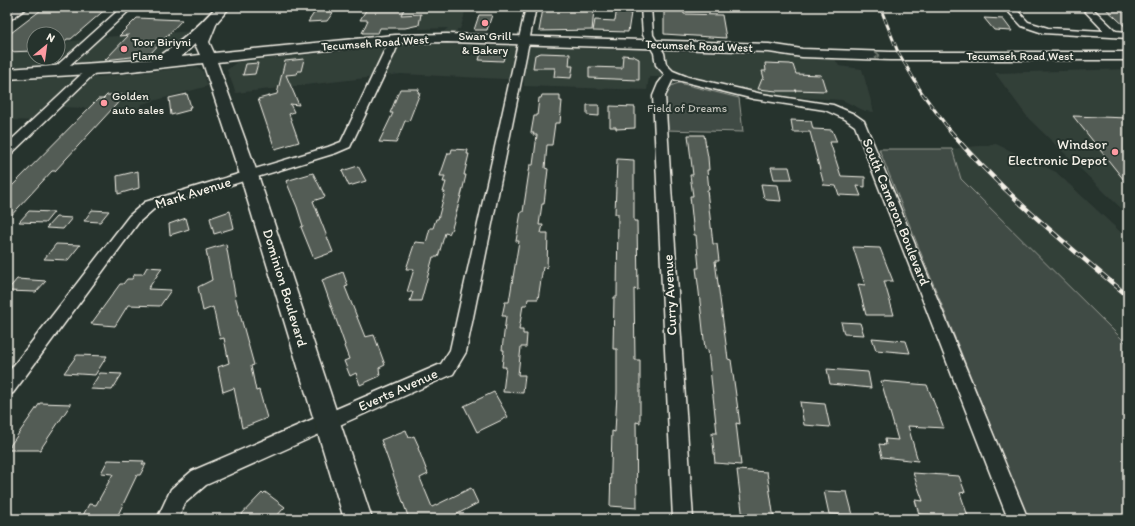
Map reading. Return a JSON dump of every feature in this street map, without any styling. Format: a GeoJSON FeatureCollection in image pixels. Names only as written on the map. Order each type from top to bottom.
{"type":"FeatureCollection","features":[{"type":"Feature","properties":{"kind":"main road"},"geometry":{"type":"LineString","coordinates":[[157,64],[178,52],[211,21],[223,7]]}},
{"type":"Feature","properties":{"kind":"main road","name":"Dominion Boulevard"},"geometry":{"type":"LineString","coordinates":[[211,21],[202,42],[210,58],[249,175],[358,519]]}},
{"type":"Feature","properties":{"kind":"main road","name":"Tecumseh Road West"},"geometry":{"type":"LineString","coordinates":[[7,74],[92,70],[395,39],[769,48],[802,53],[890,56],[1128,56]]}},
{"type":"Feature","properties":{"kind":"main road","name":"Tecumseh Road West"},"geometry":{"type":"LineString","coordinates":[[769,48],[801,44],[1128,48]]}},
{"type":"Feature","properties":{"kind":"street"},"geometry":{"type":"LineString","coordinates":[[7,19],[23,7]]}},
{"type":"Feature","properties":{"kind":"street"},"geometry":{"type":"LineString","coordinates":[[56,72],[128,7]]}},
{"type":"Feature","properties":{"kind":"street"},"geometry":{"type":"LineString","coordinates":[[524,41],[531,7]]}},
{"type":"Feature","properties":{"kind":"street"},"geometry":{"type":"LineString","coordinates":[[646,7],[648,35],[652,44],[659,53],[661,66],[671,75]]}},
{"type":"Feature","properties":{"kind":"street"},"geometry":{"type":"LineString","coordinates":[[1009,7],[1025,24],[1033,28],[1047,31],[1128,35]]}},
{"type":"Feature","properties":{"kind":"street"},"geometry":{"type":"LineString","coordinates":[[1086,7],[1114,35]]}},
{"type":"Feature","properties":{"kind":"street","name":"Mark Avenue"},"geometry":{"type":"LineString","coordinates":[[7,388],[139,215],[150,205],[332,150],[346,144],[395,39]]}},
{"type":"Feature","properties":{"kind":"street","name":"Everts Avenue"},"geometry":{"type":"LineString","coordinates":[[166,519],[178,496],[199,478],[447,369],[458,352],[524,41]]}},
{"type":"Feature","properties":{"kind":"street"},"geometry":{"type":"LineString","coordinates":[[7,151],[92,70]]}},
{"type":"Feature","properties":{"kind":"street","name":"Curry Avenue"},"geometry":{"type":"LineString","coordinates":[[671,75],[664,84],[659,96],[683,519]]}},
{"type":"Feature","properties":{"kind":"street","name":"South Cameron Boulevard"},"geometry":{"type":"LineString","coordinates":[[671,75],[758,96],[820,104],[838,110],[860,124],[1018,519]]}},
{"type":"Feature","properties":{"kind":"shaded area"},"geometry":{"type":"Polygon","coordinates":[[[422,7],[465,7],[464,17],[460,29],[457,29],[457,33],[442,33],[448,28],[419,29],[422,7]]]}},
{"type":"Feature","properties":{"kind":"shaded area"},"geometry":{"type":"Polygon","coordinates":[[[195,31],[163,56],[111,62],[66,64],[66,41],[85,40],[88,38],[195,31]]]}},
{"type":"Feature","properties":{"kind":"shaded area"},"geometry":{"type":"Polygon","coordinates":[[[26,43],[26,66],[28,66],[7,67],[7,44],[26,43]]]}},
{"type":"Feature","properties":{"kind":"shaded area"},"geometry":{"type":"Polygon","coordinates":[[[419,43],[833,56],[839,66],[862,69],[874,112],[865,111],[842,100],[768,95],[692,77],[649,77],[647,90],[524,86],[524,80],[401,74],[236,93],[227,70],[237,62],[419,43]]]}},
{"type":"Feature","properties":{"kind":"shaded area"},"geometry":{"type":"Polygon","coordinates":[[[193,67],[201,69],[208,86],[142,104],[138,110],[60,107],[45,121],[7,120],[7,80],[97,77],[193,67]]]}},
{"type":"Feature","properties":{"kind":"shaded area"},"geometry":{"type":"Polygon","coordinates":[[[1128,69],[1128,215],[1029,119],[995,73],[1128,69]]]}},
{"type":"Feature","properties":{"kind":"shaded area"},"geometry":{"type":"Polygon","coordinates":[[[996,144],[1056,172],[1128,239],[1128,345],[960,179],[952,149],[996,144]]]}},
{"type":"Feature","properties":{"kind":"green space","name":"Field of Dreams"},"geometry":{"type":"Polygon","coordinates":[[[679,83],[739,98],[743,132],[665,130],[663,108],[664,95],[672,86],[679,83]]]}},
{"type":"Feature","properties":{"kind":"green space"},"geometry":{"type":"Polygon","coordinates":[[[879,149],[952,149],[961,179],[1128,345],[1128,519],[1028,519],[879,149]]]}},
{"type":"Feature","properties":{"kind":"building"},"geometry":{"type":"Polygon","coordinates":[[[45,7],[108,7],[71,39],[66,40],[66,26],[26,26],[26,51],[7,52],[7,36],[45,7]]]}},
{"type":"Feature","properties":{"kind":"building"},"geometry":{"type":"Polygon","coordinates":[[[318,7],[337,7],[327,21],[308,22],[318,7]]]}},
{"type":"Feature","properties":{"kind":"building"},"geometry":{"type":"Polygon","coordinates":[[[368,7],[405,7],[401,15],[421,14],[419,25],[405,28],[380,28],[378,33],[362,33],[368,20],[360,20],[368,7]]]}},
{"type":"Feature","properties":{"kind":"building"},"geometry":{"type":"Polygon","coordinates":[[[617,7],[630,7],[631,13],[628,32],[593,31],[595,20],[615,21],[617,7]]]}},
{"type":"Feature","properties":{"kind":"building"},"geometry":{"type":"Polygon","coordinates":[[[664,7],[683,7],[684,14],[722,15],[726,38],[664,34],[664,7]]]}},
{"type":"Feature","properties":{"kind":"building"},"geometry":{"type":"Polygon","coordinates":[[[1104,7],[1128,7],[1128,29],[1104,7]]]}},
{"type":"Feature","properties":{"kind":"building"},"geometry":{"type":"Polygon","coordinates":[[[543,9],[594,10],[592,30],[539,31],[543,9]]]}},
{"type":"Feature","properties":{"kind":"building"},"geometry":{"type":"Polygon","coordinates":[[[479,15],[492,15],[487,30],[474,30],[479,15]]]}},
{"type":"Feature","properties":{"kind":"building"},"geometry":{"type":"Polygon","coordinates":[[[137,18],[182,20],[149,55],[105,60],[129,35],[119,36],[137,18]]]}},
{"type":"Feature","properties":{"kind":"building"},"geometry":{"type":"Polygon","coordinates":[[[984,18],[1003,19],[1012,31],[994,30],[984,18]]]}},
{"type":"Feature","properties":{"kind":"building"},"geometry":{"type":"Polygon","coordinates":[[[482,50],[506,51],[503,61],[479,60],[482,50]]]}},
{"type":"Feature","properties":{"kind":"building"},"geometry":{"type":"Polygon","coordinates":[[[541,53],[570,54],[569,66],[573,66],[571,78],[554,77],[555,68],[533,68],[535,55],[541,53]]]}},
{"type":"Feature","properties":{"kind":"building"},"geometry":{"type":"Polygon","coordinates":[[[623,55],[633,56],[639,59],[639,80],[589,78],[589,67],[622,68],[623,55]]]}},
{"type":"Feature","properties":{"kind":"building"},"geometry":{"type":"Polygon","coordinates":[[[304,59],[301,71],[298,71],[297,74],[286,75],[299,105],[290,104],[294,112],[289,114],[299,142],[275,149],[258,99],[277,94],[285,61],[304,59]]]}},
{"type":"Feature","properties":{"kind":"building"},"geometry":{"type":"Polygon","coordinates":[[[258,63],[255,74],[243,75],[246,64],[258,63]]]}},
{"type":"Feature","properties":{"kind":"building"},"geometry":{"type":"Polygon","coordinates":[[[765,63],[793,65],[796,74],[821,75],[826,91],[777,91],[758,89],[762,79],[764,78],[762,71],[766,71],[765,63]]]}},
{"type":"Feature","properties":{"kind":"building"},"geometry":{"type":"Polygon","coordinates":[[[400,89],[419,89],[418,93],[420,93],[409,121],[405,121],[396,143],[379,142],[393,113],[390,113],[400,89]]]}},
{"type":"Feature","properties":{"kind":"building"},"geometry":{"type":"Polygon","coordinates":[[[187,94],[191,107],[189,107],[190,110],[171,115],[169,98],[187,94]]]}},
{"type":"Feature","properties":{"kind":"building"},"geometry":{"type":"Polygon","coordinates":[[[107,95],[125,95],[55,171],[52,171],[7,220],[7,191],[98,99],[103,99],[107,95]]]}},
{"type":"Feature","properties":{"kind":"building"},"geometry":{"type":"Polygon","coordinates":[[[542,95],[560,95],[560,101],[562,101],[560,123],[555,123],[552,145],[547,145],[545,168],[548,169],[544,204],[542,204],[539,225],[543,225],[541,233],[548,233],[547,268],[543,267],[538,299],[528,299],[527,305],[523,305],[519,330],[523,330],[523,334],[527,334],[526,347],[521,347],[518,375],[525,375],[523,393],[503,392],[506,367],[502,367],[504,350],[502,350],[506,316],[502,316],[505,302],[509,302],[519,241],[516,241],[521,212],[523,212],[530,165],[533,165],[537,135],[533,135],[534,133],[531,133],[534,116],[537,116],[539,98],[541,98],[542,95]]]}},
{"type":"Feature","properties":{"kind":"building"},"geometry":{"type":"Polygon","coordinates":[[[587,105],[599,105],[599,116],[587,115],[587,105]]]}},
{"type":"Feature","properties":{"kind":"building"},"geometry":{"type":"Polygon","coordinates":[[[610,106],[635,107],[635,128],[616,129],[616,127],[610,127],[610,106]]]}},
{"type":"Feature","properties":{"kind":"building","name":"Windsor Electronic Depot"},"geometry":{"type":"Polygon","coordinates":[[[1073,116],[1128,118],[1128,185],[1073,116]]]}},
{"type":"Feature","properties":{"kind":"building"},"geometry":{"type":"Polygon","coordinates":[[[791,120],[811,121],[813,129],[832,130],[837,142],[830,142],[841,176],[865,177],[865,187],[857,186],[861,196],[839,195],[836,186],[824,185],[810,132],[793,132],[791,120]]]}},
{"type":"Feature","properties":{"kind":"building"},"geometry":{"type":"Polygon","coordinates":[[[688,135],[704,135],[708,157],[709,170],[707,170],[709,190],[707,190],[713,244],[717,244],[719,261],[715,261],[728,359],[731,360],[740,424],[736,423],[741,465],[715,463],[712,433],[717,433],[708,350],[705,349],[696,268],[699,268],[690,196],[693,196],[690,175],[693,175],[688,135]]]}},
{"type":"Feature","properties":{"kind":"building"},"geometry":{"type":"Polygon","coordinates":[[[452,149],[468,150],[467,154],[469,154],[462,192],[452,228],[449,234],[445,233],[438,257],[433,257],[421,301],[410,301],[413,292],[407,292],[414,269],[406,269],[415,242],[426,243],[430,228],[433,228],[436,219],[438,219],[446,182],[443,182],[445,176],[440,176],[448,153],[451,153],[452,149]]]}},
{"type":"Feature","properties":{"kind":"building"},"geometry":{"type":"Polygon","coordinates":[[[617,159],[634,160],[634,221],[637,221],[638,290],[634,289],[635,360],[640,360],[640,423],[636,422],[637,508],[610,506],[612,431],[615,432],[617,393],[617,349],[613,349],[614,297],[617,297],[618,214],[615,214],[617,159]]]}},
{"type":"Feature","properties":{"kind":"building"},"geometry":{"type":"Polygon","coordinates":[[[358,166],[366,181],[349,186],[342,171],[358,166]]]}},
{"type":"Feature","properties":{"kind":"building"},"geometry":{"type":"Polygon","coordinates":[[[771,167],[789,167],[792,179],[774,179],[771,167]]]}},
{"type":"Feature","properties":{"kind":"building"},"geometry":{"type":"Polygon","coordinates":[[[138,171],[139,188],[118,194],[117,176],[138,171]]]}},
{"type":"Feature","properties":{"kind":"building"},"geometry":{"type":"Polygon","coordinates":[[[313,173],[325,197],[313,201],[333,252],[314,259],[301,227],[303,226],[297,207],[286,181],[313,173]]]}},
{"type":"Feature","properties":{"kind":"building"},"geometry":{"type":"Polygon","coordinates":[[[761,184],[778,185],[781,201],[767,200],[764,198],[761,184]]]}},
{"type":"Feature","properties":{"kind":"building"},"geometry":{"type":"Polygon","coordinates":[[[92,210],[109,211],[100,222],[84,221],[92,210]]]}},
{"type":"Feature","properties":{"kind":"building"},"geometry":{"type":"Polygon","coordinates":[[[29,211],[54,212],[45,223],[19,222],[29,211]]]}},
{"type":"Feature","properties":{"kind":"building"},"geometry":{"type":"Polygon","coordinates":[[[230,211],[234,228],[214,234],[210,218],[230,211]]]}},
{"type":"Feature","properties":{"kind":"building"},"geometry":{"type":"Polygon","coordinates":[[[56,217],[72,218],[63,229],[46,228],[56,217]]]}},
{"type":"Feature","properties":{"kind":"building"},"geometry":{"type":"Polygon","coordinates":[[[186,218],[189,229],[170,235],[169,224],[186,218]]]}},
{"type":"Feature","properties":{"kind":"building"},"geometry":{"type":"Polygon","coordinates":[[[56,244],[80,245],[68,260],[44,259],[56,244]]]}},
{"type":"Feature","properties":{"kind":"building"},"geometry":{"type":"Polygon","coordinates":[[[226,244],[236,300],[254,365],[251,366],[256,391],[259,390],[267,418],[242,428],[234,388],[223,392],[218,367],[229,363],[224,338],[220,339],[213,307],[203,311],[198,287],[212,280],[206,250],[226,244]]]}},
{"type":"Feature","properties":{"kind":"building"},"geometry":{"type":"Polygon","coordinates":[[[853,247],[880,248],[893,281],[884,281],[894,315],[866,315],[858,284],[865,285],[853,247]]]}},
{"type":"Feature","properties":{"kind":"building"},"geometry":{"type":"Polygon","coordinates":[[[147,267],[162,268],[148,289],[171,290],[160,306],[128,305],[115,326],[91,324],[120,284],[123,284],[127,279],[132,279],[135,274],[143,274],[147,267]]]}},
{"type":"Feature","properties":{"kind":"building"},"geometry":{"type":"Polygon","coordinates":[[[343,272],[348,286],[345,287],[365,337],[374,335],[385,365],[379,368],[380,376],[360,385],[356,373],[350,376],[344,361],[349,359],[322,280],[343,272]]]}},
{"type":"Feature","properties":{"kind":"building"},"geometry":{"type":"Polygon","coordinates":[[[17,279],[46,281],[36,292],[7,291],[17,279]]]}},
{"type":"Feature","properties":{"kind":"building"},"geometry":{"type":"Polygon","coordinates":[[[841,322],[860,323],[864,335],[844,334],[841,322]]]}},
{"type":"Feature","properties":{"kind":"building"},"geometry":{"type":"Polygon","coordinates":[[[872,338],[906,341],[910,353],[876,350],[872,338]]]}},
{"type":"Feature","properties":{"kind":"building"},"geometry":{"type":"Polygon","coordinates":[[[77,355],[107,356],[95,375],[64,373],[77,355]]]}},
{"type":"Feature","properties":{"kind":"building"},"geometry":{"type":"Polygon","coordinates":[[[827,369],[868,372],[871,388],[830,384],[827,369]]]}},
{"type":"Feature","properties":{"kind":"building"},"geometry":{"type":"Polygon","coordinates":[[[100,373],[122,374],[112,390],[90,389],[100,373]]]}},
{"type":"Feature","properties":{"kind":"building"},"geometry":{"type":"Polygon","coordinates":[[[881,381],[927,385],[944,428],[908,426],[918,461],[882,457],[879,444],[886,445],[885,439],[898,440],[881,381]]]}},
{"type":"Feature","properties":{"kind":"building"},"geometry":{"type":"Polygon","coordinates":[[[494,392],[508,417],[477,432],[464,406],[494,392]]]}},
{"type":"Feature","properties":{"kind":"building"},"geometry":{"type":"Polygon","coordinates":[[[800,402],[825,404],[830,427],[804,425],[800,402]]]}},
{"type":"Feature","properties":{"kind":"building"},"geometry":{"type":"Polygon","coordinates":[[[40,403],[71,404],[40,450],[7,450],[40,403]]]}},
{"type":"Feature","properties":{"kind":"building"},"geometry":{"type":"Polygon","coordinates":[[[406,430],[409,438],[414,436],[419,447],[418,448],[428,474],[420,478],[432,507],[471,488],[478,503],[448,519],[409,519],[381,440],[406,430]]]}},
{"type":"Feature","properties":{"kind":"building"},"geometry":{"type":"Polygon","coordinates":[[[108,460],[144,461],[142,464],[146,464],[140,475],[137,475],[116,519],[81,519],[89,504],[96,505],[113,474],[101,473],[108,460]]]}},
{"type":"Feature","properties":{"kind":"building"},"geometry":{"type":"Polygon","coordinates":[[[737,470],[767,472],[774,519],[743,519],[737,470]]]}},
{"type":"Feature","properties":{"kind":"building"},"geometry":{"type":"Polygon","coordinates":[[[913,473],[959,476],[965,492],[960,493],[969,519],[931,519],[930,515],[919,514],[915,500],[923,501],[913,473]]]}},
{"type":"Feature","properties":{"kind":"building"},"geometry":{"type":"Polygon","coordinates":[[[824,491],[847,492],[853,515],[829,514],[824,491]]]}},
{"type":"Feature","properties":{"kind":"building"},"geometry":{"type":"Polygon","coordinates":[[[265,492],[285,507],[274,519],[237,519],[262,493],[263,494],[265,492]]]}},
{"type":"Feature","properties":{"kind":"railway"},"geometry":{"type":"LineString","coordinates":[[880,7],[898,52],[922,93],[951,132]]}},
{"type":"Feature","properties":{"kind":"railway"},"geometry":{"type":"LineString","coordinates":[[950,131],[970,154],[1013,197],[1128,296]]}},
{"type":"Feature","properties":{"kind":"place","name":"Swan Grill & Bakery"},"geometry":{"type":"Point","coordinates":[485,23]}},
{"type":"Feature","properties":{"kind":"place","name":"Toor Biriyni Flame"},"geometry":{"type":"Point","coordinates":[124,49]}},
{"type":"Feature","properties":{"kind":"place","name":"Golden auto sales"},"geometry":{"type":"Point","coordinates":[104,103]}},
{"type":"Feature","properties":{"kind":"place","name":"Windsor Electronic Depot"},"geometry":{"type":"Point","coordinates":[1115,152]}}]}
